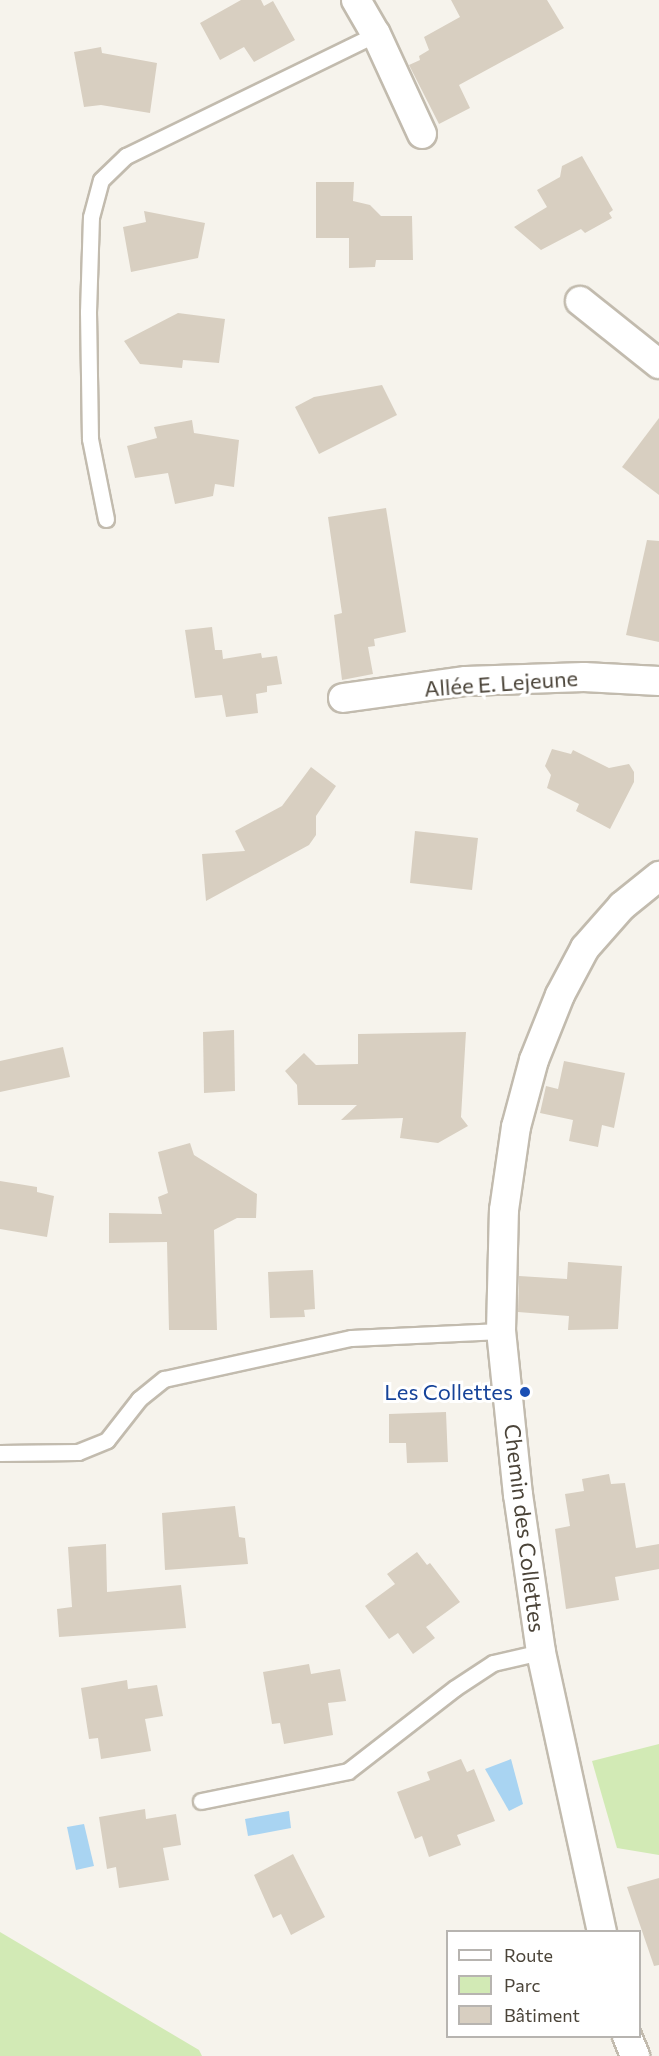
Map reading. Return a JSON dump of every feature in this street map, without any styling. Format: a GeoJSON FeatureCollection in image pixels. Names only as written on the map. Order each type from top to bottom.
{"type":"FeatureCollection","features":[{"type":"Feature","properties":{"kind":"street"},"geometry":{"type":"LineString","coordinates":[[356,0],[376,34],[422,134]]}},
{"type":"Feature","properties":{"kind":"street"},"geometry":{"type":"LineString","coordinates":[[580,301],[659,364]]}},
{"type":"Feature","properties":{"kind":"street","name":"Allée E. Lejeune"},"geometry":{"type":"LineString","coordinates":[[343,698],[466,681],[584,677],[659,681]]}},
{"type":"Feature","properties":{"kind":"street","name":"Chemin des Collettes"},"geometry":{"type":"LineString","coordinates":[[602,1930],[541,1652],[518,1495],[501,1331],[504,1210],[516,1127],[534,1060],[560,995],[585,948],[622,906],[659,876]]}},
{"type":"Feature","properties":{"kind":"street"},"geometry":{"type":"LineString","coordinates":[[627,2038],[635,2056]]}},
{"type":"Feature","properties":{"kind":"lane"},"geometry":{"type":"LineString","coordinates":[[106,519],[90,439],[88,323],[91,217],[101,180],[126,156],[376,34]]}},
{"type":"Feature","properties":{"kind":"lane"},"geometry":{"type":"LineString","coordinates":[[0,1453],[78,1452],[107,1440],[138,1399],[164,1379],[351,1338],[501,1331]]}},
{"type":"Feature","properties":{"kind":"lane"},"geometry":{"type":"LineString","coordinates":[[201,1801],[348,1771],[455,1688],[494,1663],[541,1652]]}},
{"type":"Feature","properties":{"kind":"green space"},"geometry":{"type":"Polygon","coordinates":[[[659,1744],[659,1855],[617,1848],[592,1761],[659,1744]]]}},
{"type":"Feature","properties":{"kind":"green space"},"geometry":{"type":"Polygon","coordinates":[[[0,1932],[199,2050],[202,2056],[0,2056],[0,1932]]]}},
{"type":"Feature","properties":{"kind":"water"},"geometry":{"type":"Polygon","coordinates":[[[511,1759],[523,1804],[509,1811],[485,1769],[511,1759]]]}},
{"type":"Feature","properties":{"kind":"water"},"geometry":{"type":"Polygon","coordinates":[[[289,1811],[291,1828],[248,1836],[245,1819],[289,1811]]]}},
{"type":"Feature","properties":{"kind":"water"},"geometry":{"type":"Polygon","coordinates":[[[84,1824],[94,1866],[76,1870],[67,1827],[84,1824]]]}},
{"type":"Feature","properties":{"kind":"building"},"geometry":{"type":"Polygon","coordinates":[[[241,0],[261,0],[264,6],[273,1],[295,40],[254,62],[244,47],[220,60],[200,23],[241,0]]]}},
{"type":"Feature","properties":{"kind":"building"},"geometry":{"type":"Polygon","coordinates":[[[451,0],[547,0],[564,28],[459,85],[470,108],[439,124],[409,65],[420,60],[419,56],[429,50],[424,37],[460,17],[451,0]]]}},
{"type":"Feature","properties":{"kind":"building"},"geometry":{"type":"Polygon","coordinates":[[[101,47],[102,53],[157,63],[150,113],[101,105],[84,107],[74,52],[101,47]]]}},
{"type":"Feature","properties":{"kind":"building"},"geometry":{"type":"Polygon","coordinates":[[[582,156],[613,210],[609,213],[612,218],[585,233],[581,229],[541,250],[514,227],[547,207],[537,190],[560,177],[562,166],[582,156]]]}},
{"type":"Feature","properties":{"kind":"building"},"geometry":{"type":"Polygon","coordinates":[[[316,182],[354,182],[353,201],[370,205],[381,216],[412,216],[413,260],[376,260],[375,267],[349,268],[349,238],[316,238],[316,182]]]}},
{"type":"Feature","properties":{"kind":"building"},"geometry":{"type":"Polygon","coordinates":[[[144,211],[205,223],[198,258],[131,272],[123,227],[146,222],[144,211]]]}},
{"type":"Feature","properties":{"kind":"building"},"geometry":{"type":"Polygon","coordinates":[[[178,313],[225,319],[219,363],[183,360],[182,368],[140,364],[124,341],[178,313]]]}},
{"type":"Feature","properties":{"kind":"building"},"geometry":{"type":"Polygon","coordinates":[[[382,385],[397,415],[319,454],[295,407],[314,397],[382,385]]]}},
{"type":"Feature","properties":{"kind":"building"},"geometry":{"type":"Polygon","coordinates":[[[659,418],[659,495],[622,467],[659,418]]]}},
{"type":"Feature","properties":{"kind":"building"},"geometry":{"type":"Polygon","coordinates":[[[192,420],[194,433],[239,440],[234,487],[215,484],[213,496],[175,504],[168,473],[135,478],[127,446],[157,438],[154,427],[192,420]]]}},
{"type":"Feature","properties":{"kind":"building"},"geometry":{"type":"Polygon","coordinates":[[[386,508],[406,632],[374,639],[375,646],[368,647],[373,674],[342,680],[334,615],[342,613],[328,517],[386,508]]]}},
{"type":"Feature","properties":{"kind":"building"},"geometry":{"type":"Polygon","coordinates":[[[647,540],[659,541],[659,642],[626,635],[647,540]]]}},
{"type":"Feature","properties":{"kind":"building"},"geometry":{"type":"Polygon","coordinates":[[[212,627],[215,650],[222,650],[223,659],[261,653],[262,658],[277,656],[282,684],[267,686],[267,692],[256,694],[258,713],[226,717],[222,695],[195,698],[185,630],[212,627]]]}},
{"type":"Feature","properties":{"kind":"building"},"geometry":{"type":"Polygon","coordinates":[[[552,749],[571,754],[573,750],[609,768],[629,764],[634,772],[634,782],[610,829],[576,811],[579,804],[547,788],[551,775],[545,766],[552,749]]]}},
{"type":"Feature","properties":{"kind":"building"},"geometry":{"type":"Polygon","coordinates":[[[311,767],[336,786],[316,816],[316,835],[309,845],[206,901],[202,854],[245,851],[235,831],[282,806],[311,767]]]}},
{"type":"Feature","properties":{"kind":"building"},"geometry":{"type":"Polygon","coordinates":[[[415,831],[478,838],[472,890],[410,883],[415,831]]]}},
{"type":"Feature","properties":{"kind":"building"},"geometry":{"type":"Polygon","coordinates":[[[234,1030],[235,1091],[204,1093],[203,1032],[234,1030]]]}},
{"type":"Feature","properties":{"kind":"building"},"geometry":{"type":"Polygon","coordinates":[[[466,1032],[461,1117],[468,1126],[438,1143],[400,1138],[403,1118],[341,1120],[357,1105],[298,1105],[297,1085],[285,1071],[304,1053],[316,1065],[358,1064],[358,1034],[466,1032]]]}},
{"type":"Feature","properties":{"kind":"building"},"geometry":{"type":"Polygon","coordinates":[[[63,1047],[70,1077],[0,1092],[0,1061],[63,1047]]]}},
{"type":"Feature","properties":{"kind":"building"},"geometry":{"type":"Polygon","coordinates":[[[564,1061],[625,1073],[614,1128],[602,1125],[598,1147],[569,1141],[573,1120],[540,1113],[546,1086],[558,1089],[564,1061]]]}},
{"type":"Feature","properties":{"kind":"building"},"geometry":{"type":"Polygon","coordinates":[[[190,1143],[194,1155],[257,1194],[256,1218],[237,1218],[214,1230],[217,1330],[169,1330],[167,1242],[109,1243],[109,1213],[162,1214],[158,1197],[168,1193],[158,1152],[190,1143]]]}},
{"type":"Feature","properties":{"kind":"building"},"geometry":{"type":"Polygon","coordinates":[[[0,1181],[37,1187],[37,1192],[54,1196],[47,1237],[0,1229],[0,1181]]]}},
{"type":"Feature","properties":{"kind":"building"},"geometry":{"type":"Polygon","coordinates":[[[568,1262],[622,1266],[618,1329],[568,1330],[569,1316],[518,1312],[519,1276],[567,1279],[568,1262]]]}},
{"type":"Feature","properties":{"kind":"building"},"geometry":{"type":"Polygon","coordinates":[[[313,1270],[315,1309],[304,1310],[305,1317],[270,1318],[268,1272],[313,1270]]]}},
{"type":"Feature","properties":{"kind":"building"},"geometry":{"type":"Polygon","coordinates":[[[446,1412],[448,1462],[407,1463],[406,1443],[389,1443],[389,1414],[446,1412]]]}},
{"type":"Feature","properties":{"kind":"building"},"geometry":{"type":"Polygon","coordinates":[[[609,1474],[611,1484],[625,1483],[636,1548],[659,1544],[659,1569],[615,1577],[619,1600],[566,1609],[555,1529],[570,1526],[565,1494],[584,1491],[582,1479],[609,1474]]]}},
{"type":"Feature","properties":{"kind":"building"},"geometry":{"type":"Polygon","coordinates":[[[235,1506],[239,1537],[245,1538],[248,1564],[165,1570],[162,1513],[235,1506]]]}},
{"type":"Feature","properties":{"kind":"building"},"geometry":{"type":"Polygon","coordinates":[[[106,1544],[107,1592],[181,1585],[186,1628],[59,1637],[57,1609],[72,1607],[68,1547],[106,1544]]]}},
{"type":"Feature","properties":{"kind":"building"},"geometry":{"type":"Polygon","coordinates":[[[417,1552],[427,1565],[430,1563],[460,1602],[426,1627],[435,1638],[413,1654],[398,1633],[389,1639],[365,1606],[395,1584],[387,1574],[417,1552]]]}},
{"type":"Feature","properties":{"kind":"building"},"geometry":{"type":"Polygon","coordinates":[[[309,1664],[311,1674],[340,1669],[346,1701],[328,1703],[333,1735],[284,1744],[280,1723],[272,1724],[263,1672],[309,1664]]]}},
{"type":"Feature","properties":{"kind":"building"},"geometry":{"type":"Polygon","coordinates":[[[127,1680],[128,1689],[157,1685],[163,1716],[145,1719],[151,1751],[101,1759],[98,1738],[89,1739],[81,1688],[127,1680]]]}},
{"type":"Feature","properties":{"kind":"building"},"geometry":{"type":"Polygon","coordinates":[[[461,1759],[467,1772],[474,1769],[495,1821],[457,1835],[461,1845],[429,1857],[422,1836],[415,1839],[397,1792],[430,1780],[427,1772],[461,1759]]]}},
{"type":"Feature","properties":{"kind":"building"},"geometry":{"type":"Polygon","coordinates":[[[145,1809],[146,1819],[176,1814],[181,1845],[163,1848],[169,1880],[119,1888],[116,1867],[107,1869],[99,1817],[145,1809]]]}},
{"type":"Feature","properties":{"kind":"building"},"geometry":{"type":"Polygon","coordinates":[[[293,1854],[325,1917],[291,1935],[281,1914],[273,1918],[254,1875],[293,1854]]]}},
{"type":"Feature","properties":{"kind":"building"},"geometry":{"type":"Polygon","coordinates":[[[659,1878],[659,1965],[654,1966],[627,1887],[659,1878]]]}},
{"type":"Feature","properties":{"kind":"place","name":"Les Collettes"},"geometry":{"type":"Point","coordinates":[525,1392]}}]}
